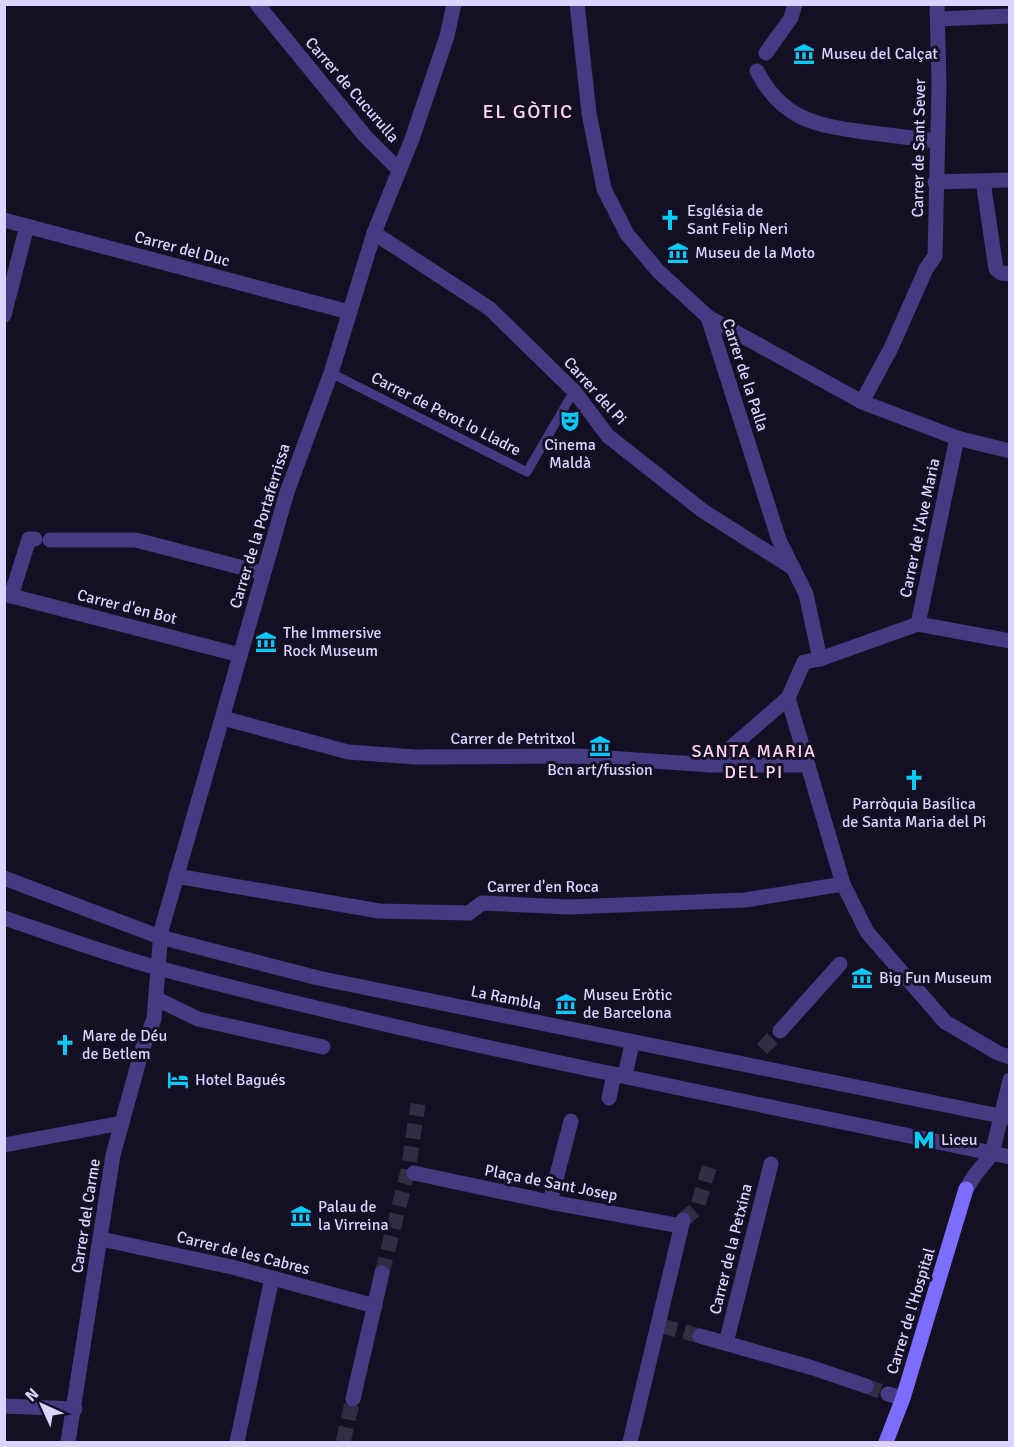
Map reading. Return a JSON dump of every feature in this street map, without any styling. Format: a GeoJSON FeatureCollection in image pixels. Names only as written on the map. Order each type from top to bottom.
{"type":"FeatureCollection","features":[{"type":"Feature","properties":{"kind":"street","name":"Carrer de Cucurulla"},"geometry":{"type":"LineString","coordinates":[[257,4],[365,135],[399,170]]}},
{"type":"Feature","properties":{"kind":"street","name":"Carrer de la Portaferrissa"},"geometry":{"type":"LineString","coordinates":[[158,968],[160,934],[287,492],[331,373],[374,234],[412,139],[447,36],[454,4]]}},
{"type":"Feature","properties":{"kind":"street","name":"Carrer de la Palla"},"geometry":{"type":"LineString","coordinates":[[577,4],[589,113],[604,189],[627,234],[658,271],[708,317],[779,540],[806,594],[812,660]]}},
{"type":"Feature","properties":{"kind":"street"},"geometry":{"type":"LineString","coordinates":[[766,53],[791,18],[795,4]]}},
{"type":"Feature","properties":{"kind":"street"},"geometry":{"type":"LineString","coordinates":[[938,12],[1010,16]]}},
{"type":"Feature","properties":{"kind":"street","name":"Carrer de Sant Sever"},"geometry":{"type":"LineString","coordinates":[[862,402],[891,348],[926,269],[935,256],[938,12]]}},
{"type":"Feature","properties":{"kind":"street"},"geometry":{"type":"LineString","coordinates":[[757,71],[771,93],[789,111],[807,121],[829,127],[937,141]]}},
{"type":"Feature","properties":{"kind":"street"},"geometry":{"type":"LineString","coordinates":[[935,182],[1010,180]]}},
{"type":"Feature","properties":{"kind":"street"},"geometry":{"type":"LineString","coordinates":[[983,181],[996,269],[1001,273],[1010,274]]}},
{"type":"Feature","properties":{"kind":"street","name":"Carrer del Duc"},"geometry":{"type":"LineString","coordinates":[[4,220],[349,312]]}},
{"type":"Feature","properties":{"kind":"street"},"geometry":{"type":"LineString","coordinates":[[4,315],[27,226]]}},
{"type":"Feature","properties":{"kind":"street","name":"Carrer del Pi"},"geometry":{"type":"LineString","coordinates":[[374,234],[489,308],[574,391],[608,436],[703,511],[794,568]]}},
{"type":"Feature","properties":{"kind":"street"},"geometry":{"type":"LineString","coordinates":[[708,317],[862,402],[957,438],[1010,451]]}},
{"type":"Feature","properties":{"kind":"street","name":"Carrer de l'Ave Maria"},"geometry":{"type":"LineString","coordinates":[[918,624],[934,557],[957,438]]}},
{"type":"Feature","properties":{"kind":"street"},"geometry":{"type":"LineString","coordinates":[[8,595],[29,539],[136,540],[263,573]]}},
{"type":"Feature","properties":{"kind":"street","name":"Carrer d'en Bot"},"geometry":{"type":"LineString","coordinates":[[8,595],[240,655]]}},
{"type":"Feature","properties":{"kind":"street"},"geometry":{"type":"LineString","coordinates":[[711,765],[788,698],[812,660],[918,624],[1010,641]]}},
{"type":"Feature","properties":{"kind":"street"},"geometry":{"type":"LineString","coordinates":[[788,698],[843,885],[867,932],[945,1022],[1004,1055]]}},
{"type":"Feature","properties":{"kind":"street","name":"Carrer de Petritxol"},"geometry":{"type":"LineString","coordinates":[[223,718],[348,752],[416,757],[578,756],[711,765],[808,765]]}},
{"type":"Feature","properties":{"kind":"street","name":"Carrer d'en Roca"},"geometry":{"type":"LineString","coordinates":[[176,876],[379,911],[432,914],[470,913],[482,903],[570,907],[745,900],[843,885]]}},
{"type":"Feature","properties":{"kind":"street","name":"La Rambla"},"geometry":{"type":"LineString","coordinates":[[4,878],[160,934],[318,978],[1004,1111]]}},
{"type":"Feature","properties":{"kind":"street"},"geometry":{"type":"LineString","coordinates":[[4,918],[158,968],[330,1012],[1010,1157]]}},
{"type":"Feature","properties":{"kind":"street"},"geometry":{"type":"LineString","coordinates":[[780,1031],[840,964]]}},
{"type":"Feature","properties":{"kind":"street","name":"Carrer del Carme"},"geometry":{"type":"LineString","coordinates":[[68,1443],[113,1155],[142,1050],[154,1019],[158,968]]}},
{"type":"Feature","properties":{"kind":"street"},"geometry":{"type":"LineString","coordinates":[[157,999],[198,1019],[323,1047]]}},
{"type":"Feature","properties":{"kind":"street"},"geometry":{"type":"LineString","coordinates":[[609,1098],[631,1048]]}},
{"type":"Feature","properties":{"kind":"street"},"geometry":{"type":"LineString","coordinates":[[992,1154],[1010,1080]]}},
{"type":"Feature","properties":{"kind":"street"},"geometry":{"type":"LineString","coordinates":[[550,1202],[571,1121]]}},
{"type":"Feature","properties":{"kind":"street"},"geometry":{"type":"LineString","coordinates":[[4,1145],[122,1123]]}},
{"type":"Feature","properties":{"kind":"street","name":"Carrer de l'Hospital"},"geometry":{"type":"LineString","coordinates":[[886,1443],[903,1398],[970,1182],[992,1154]]}},
{"type":"Feature","properties":{"kind":"street","name":"Carrer de la Petxina"},"geometry":{"type":"LineString","coordinates":[[726,1342],[771,1164]]}},
{"type":"Feature","properties":{"kind":"street","name":"Plaça de Sant Josep"},"geometry":{"type":"LineString","coordinates":[[414,1173],[550,1202],[682,1223],[630,1443]]}},
{"type":"Feature","properties":{"kind":"street","name":"Carrer de les Cabres"},"geometry":{"type":"LineString","coordinates":[[101,1239],[232,1267],[375,1306]]}},
{"type":"Feature","properties":{"kind":"street"},"geometry":{"type":"LineString","coordinates":[[353,1399],[382,1273]]}},
{"type":"Feature","properties":{"kind":"street"},"geometry":{"type":"LineString","coordinates":[[237,1443],[272,1278]]}},
{"type":"Feature","properties":{"kind":"street"},"geometry":{"type":"LineString","coordinates":[[700,1336],[813,1368],[866,1386]]}},
{"type":"Feature","properties":{"kind":"street"},"geometry":{"type":"LineString","coordinates":[[888,1394],[903,1398]]}},
{"type":"Feature","properties":{"kind":"street"},"geometry":{"type":"LineString","coordinates":[[4,1406],[75,1409]]}},
{"type":"Feature","properties":{"kind":"lane","name":"Carrer de Perot lo Lladre"},"geometry":{"type":"LineString","coordinates":[[331,373],[527,472],[574,391]]}},
{"type":"Feature","properties":{"kind":"tunnel"},"geometry":{"type":"LineString","coordinates":[[762,1049],[780,1031]]}},
{"type":"Feature","properties":{"kind":"tunnel"},"geometry":{"type":"LineString","coordinates":[[382,1273],[408,1171],[418,1104]]}},
{"type":"Feature","properties":{"kind":"tunnel"},"geometry":{"type":"LineString","coordinates":[[683,1220],[697,1208],[711,1162]]}},
{"type":"Feature","properties":{"kind":"tunnel"},"geometry":{"type":"LineString","coordinates":[[662,1326],[700,1336]]}},
{"type":"Feature","properties":{"kind":"tunnel"},"geometry":{"type":"LineString","coordinates":[[866,1386],[888,1394]]}},
{"type":"Feature","properties":{"kind":"tunnel"},"geometry":{"type":"LineString","coordinates":[[343,1442],[353,1399]]}},
{"type":"Feature","properties":{"kind":"place","name":"Museu del Calçat"},"geometry":{"type":"Point","coordinates":[804,54]}},
{"type":"Feature","properties":{"kind":"place","name":"Església de Sant Felip Neri"},"geometry":{"type":"Point","coordinates":[670,220]}},
{"type":"Feature","properties":{"kind":"place","name":"Museu de la Moto"},"geometry":{"type":"Point","coordinates":[678,253]}},
{"type":"Feature","properties":{"kind":"place","name":"Cinema Maldà"},"geometry":{"type":"Point","coordinates":[570,421]}},
{"type":"Feature","properties":{"kind":"place","name":"The Immersive Rock Museum"},"geometry":{"type":"Point","coordinates":[266,642]}},
{"type":"Feature","properties":{"kind":"place","name":"Bcn art/fussion"},"geometry":{"type":"Point","coordinates":[600,746]}},
{"type":"Feature","properties":{"kind":"place","name":"Parròquia Basílica de Santa Maria del Pi"},"geometry":{"type":"Point","coordinates":[914,780]}},
{"type":"Feature","properties":{"kind":"place","name":"Big Fun Museum"},"geometry":{"type":"Point","coordinates":[862,978]}},
{"type":"Feature","properties":{"kind":"place","name":"Museu Eròtic de Barcelona"},"geometry":{"type":"Point","coordinates":[566,1004]}},
{"type":"Feature","properties":{"kind":"place","name":"Mare de Déu de Betlem"},"geometry":{"type":"Point","coordinates":[65,1045]}},
{"type":"Feature","properties":{"kind":"place","name":"Hotel Bagués"},"geometry":{"type":"Point","coordinates":[178,1080]}},
{"type":"Feature","properties":{"kind":"place","name":"Liceu"},"geometry":{"type":"Point","coordinates":[924,1140]}},
{"type":"Feature","properties":{"kind":"place","name":"Palau de la Virreina"},"geometry":{"type":"Point","coordinates":[301,1216]}},
{"type":"Feature","properties":{"kind":"district","name":"EL GÒTIC"},"geometry":{"type":"Point","coordinates":[528,111]}},
{"type":"Feature","properties":{"kind":"district","name":"SANTA MARIA DEL PI"},"geometry":{"type":"Point","coordinates":[754,762]}}]}
